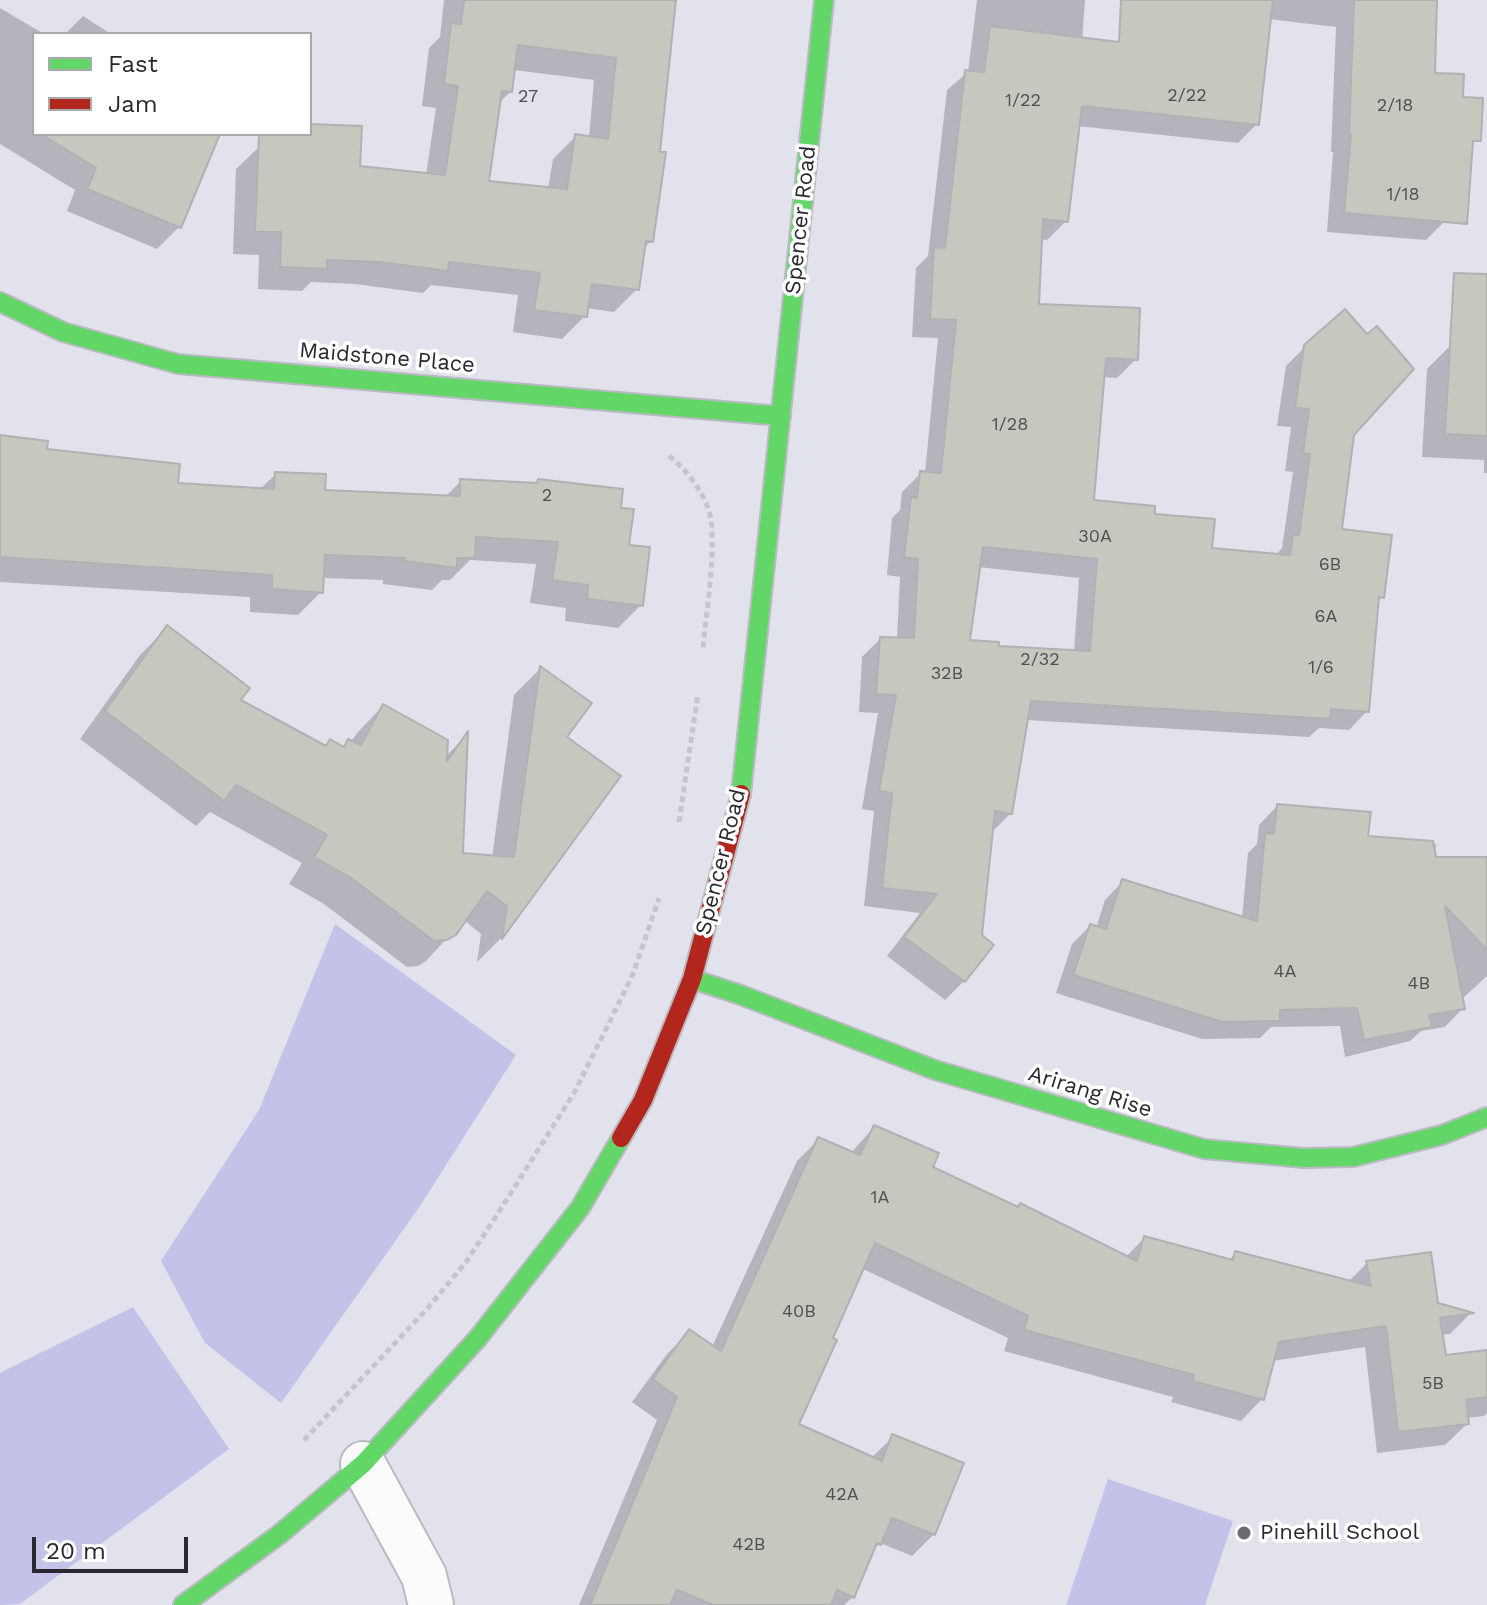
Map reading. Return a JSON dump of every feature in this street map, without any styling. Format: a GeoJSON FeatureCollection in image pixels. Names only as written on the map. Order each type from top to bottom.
{"type":"FeatureCollection","features":[{"type":"Feature","properties":{"kind":"street","name":"Spencer Road"},"geometry":{"type":"LineString","coordinates":[[183,1605],[280,1534],[363,1464],[478,1338],[580,1208],[643,1100],[692,979],[740,799],[824,0]]}},
{"type":"Feature","properties":{"kind":"street","name":"Maidstone Place"},"geometry":{"type":"LineString","coordinates":[[0,302],[63,332],[178,364],[781,416]]}},
{"type":"Feature","properties":{"kind":"street","name":"Arirang Rise"},"geometry":{"type":"LineString","coordinates":[[692,979],[935,1070],[1204,1149],[1304,1158],[1353,1157],[1442,1135],[1487,1117]]}},
{"type":"Feature","properties":{"kind":"street"},"geometry":{"type":"LineString","coordinates":[[363,1464],[424,1576],[431,1605]]}},
{"type":"Feature","properties":{"kind":"path"},"geometry":{"type":"LineString","coordinates":[[661,451],[677,462],[693,482],[709,511],[711,546],[702,651]]}},
{"type":"Feature","properties":{"kind":"path"},"geometry":{"type":"LineString","coordinates":[[677,832],[699,680]]}},
{"type":"Feature","properties":{"kind":"path"},"geometry":{"type":"LineString","coordinates":[[304,1440],[427,1309],[466,1262],[506,1203],[574,1093],[611,1019],[633,974],[662,888]]}},
{"type":"Feature","properties":{"kind":"shaded area"},"geometry":{"type":"Polygon","coordinates":[[[335,924],[516,1055],[420,1206],[281,1403],[205,1343],[161,1261],[259,1110],[335,924]]]}},
{"type":"Feature","properties":{"kind":"shaded area"},"geometry":{"type":"Polygon","coordinates":[[[133,1307],[229,1449],[20,1604],[0,1605],[0,1373],[133,1307]]]}},
{"type":"Feature","properties":{"kind":"shaded area"},"geometry":{"type":"Polygon","coordinates":[[[1108,1479],[1233,1521],[1205,1605],[1066,1605],[1108,1479]]]}},
{"type":"Feature","properties":{"kind":"building"},"geometry":{"type":"Polygon","coordinates":[[[464,0],[676,0],[660,152],[666,152],[653,242],[646,241],[639,290],[592,284],[587,317],[534,310],[540,273],[449,262],[448,271],[379,262],[327,260],[327,269],[280,267],[281,232],[255,232],[259,136],[312,136],[312,124],[362,126],[360,166],[445,175],[458,86],[444,84],[451,23],[461,24],[464,0]],[[518,45],[512,92],[502,91],[489,181],[567,189],[575,134],[608,139],[616,58],[518,45]]]}},
{"type":"Feature","properties":{"kind":"building"},"geometry":{"type":"Polygon","coordinates":[[[1121,0],[1273,0],[1259,125],[1082,106],[1068,222],[1043,219],[1039,304],[1140,308],[1138,360],[1106,358],[1094,500],[1155,506],[1155,514],[1215,519],[1212,548],[1290,555],[1293,535],[1299,535],[1310,454],[1303,453],[1309,409],[1295,408],[1304,345],[1345,309],[1367,334],[1377,326],[1414,369],[1354,435],[1342,529],[1392,535],[1384,598],[1379,597],[1369,712],[1331,709],[1330,719],[1031,701],[1012,814],[995,811],[982,935],[994,945],[965,982],[904,937],[937,894],[882,888],[892,793],[879,791],[896,695],[876,694],[880,637],[914,638],[918,559],[904,557],[911,497],[917,498],[920,471],[941,473],[956,320],[930,319],[934,247],[945,248],[965,70],[984,72],[990,26],[1119,42],[1121,0]],[[983,547],[970,640],[999,642],[999,646],[1090,651],[1097,559],[983,547]]]}},
{"type":"Feature","properties":{"kind":"building"},"geometry":{"type":"Polygon","coordinates":[[[1354,0],[1437,0],[1435,73],[1464,74],[1463,97],[1483,98],[1481,141],[1473,141],[1467,224],[1344,213],[1351,134],[1354,0]]]}},
{"type":"Feature","properties":{"kind":"building"},"geometry":{"type":"Polygon","coordinates":[[[44,136],[219,136],[181,228],[87,189],[96,168],[44,136]]]}},
{"type":"Feature","properties":{"kind":"building"},"geometry":{"type":"Polygon","coordinates":[[[1454,273],[1487,274],[1487,436],[1445,434],[1454,273]]]}},
{"type":"Feature","properties":{"kind":"building"},"geometry":{"type":"Polygon","coordinates":[[[0,435],[48,441],[47,449],[180,464],[178,483],[274,489],[275,472],[326,474],[325,490],[460,496],[460,479],[537,483],[538,479],[623,489],[621,508],[634,509],[629,545],[650,547],[643,606],[587,599],[588,585],[552,580],[558,542],[476,537],[475,558],[457,558],[457,568],[405,561],[405,558],[325,555],[323,593],[272,589],[272,575],[0,557],[0,435]]]}},
{"type":"Feature","properties":{"kind":"building"},"geometry":{"type":"Polygon","coordinates":[[[167,625],[250,688],[241,700],[326,746],[330,739],[344,747],[348,739],[361,745],[383,704],[448,740],[447,761],[468,731],[463,853],[514,857],[540,666],[592,703],[567,737],[621,776],[502,939],[507,906],[487,891],[456,935],[447,940],[434,941],[351,878],[314,857],[327,835],[236,785],[224,801],[105,711],[167,625]]]}},
{"type":"Feature","properties":{"kind":"building"},"geometry":{"type":"Polygon","coordinates":[[[1277,804],[1371,812],[1368,836],[1433,841],[1436,857],[1487,857],[1487,950],[1445,906],[1465,1009],[1429,1015],[1432,1027],[1364,1040],[1357,1008],[1280,1010],[1280,1021],[1222,1022],[1073,975],[1090,924],[1106,929],[1122,879],[1257,921],[1265,833],[1274,834],[1277,804]]]}},
{"type":"Feature","properties":{"kind":"building"},"geometry":{"type":"Polygon","coordinates":[[[874,1125],[939,1153],[933,1167],[1018,1207],[1020,1203],[1137,1261],[1144,1236],[1233,1260],[1235,1251],[1371,1286],[1366,1261],[1431,1252],[1438,1303],[1474,1313],[1440,1318],[1446,1355],[1487,1350],[1487,1397],[1466,1400],[1469,1424],[1398,1432],[1386,1326],[1279,1342],[1264,1400],[1192,1381],[1194,1375],[1024,1330],[1028,1316],[875,1243],[833,1338],[837,1340],[799,1424],[882,1461],[892,1434],[964,1463],[935,1535],[892,1518],[881,1545],[877,1543],[854,1598],[837,1590],[831,1605],[713,1605],[677,1590],[670,1605],[590,1605],[677,1397],[653,1379],[689,1329],[721,1351],[818,1137],[860,1155],[874,1125]]]}},
{"type":"Feature","properties":{"kind":"traffic: fast"},"geometry":{"type":"LineString","coordinates":[[741,794],[824,0]]}},
{"type":"Feature","properties":{"kind":"traffic: fast"},"geometry":{"type":"LineString","coordinates":[[0,302],[63,332],[178,364],[781,416]]}},
{"type":"Feature","properties":{"kind":"traffic: fast"},"geometry":{"type":"LineString","coordinates":[[692,979],[935,1070],[1204,1149],[1304,1158],[1353,1157],[1442,1135],[1487,1117]]}},
{"type":"Feature","properties":{"kind":"traffic: fast"},"geometry":{"type":"LineString","coordinates":[[183,1605],[280,1534],[363,1464],[478,1338],[580,1208],[621,1138]]}},
{"type":"Feature","properties":{"kind":"traffic: jam"},"geometry":{"type":"LineString","coordinates":[[621,1138],[643,1100],[692,979],[741,794]]}},
{"type":"Feature","properties":{"kind":"place","name":"Pinehill School"},"geometry":{"type":"Point","coordinates":[1244,1533]}}]}
